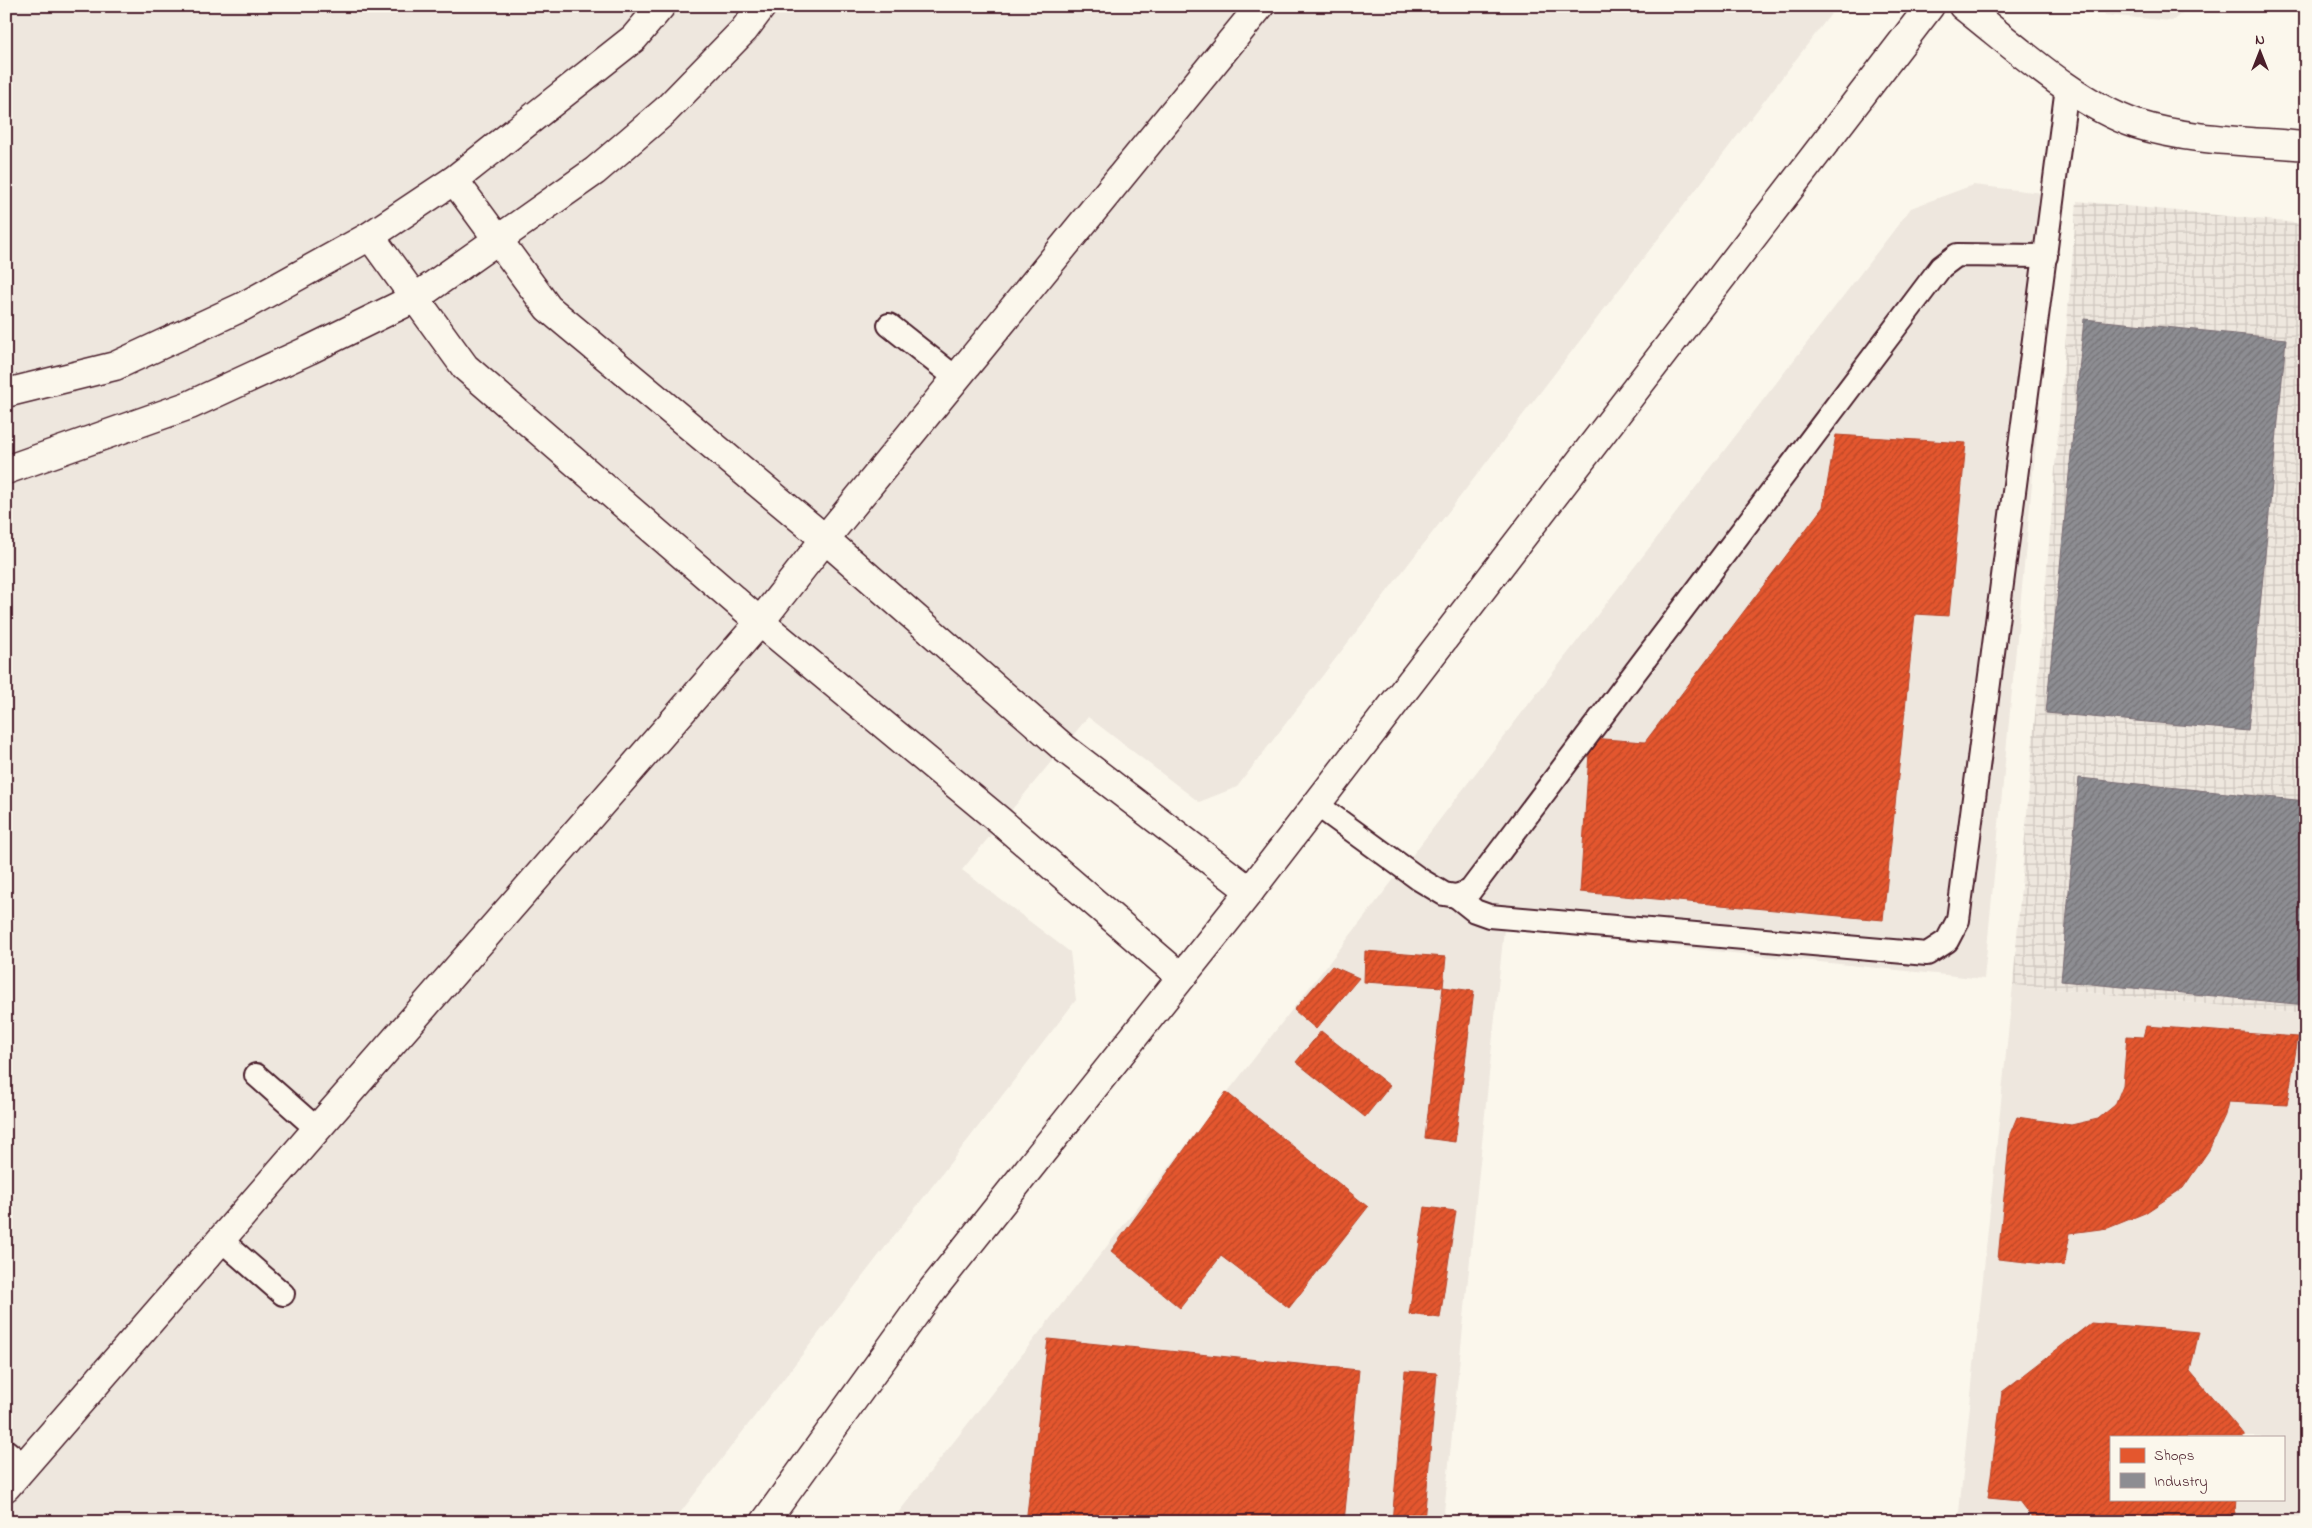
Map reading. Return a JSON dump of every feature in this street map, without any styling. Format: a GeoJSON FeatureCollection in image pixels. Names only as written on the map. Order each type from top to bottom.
{"type":"FeatureCollection","features":[{"type":"Feature","properties":{"kind":"street"},"geometry":{"type":"LineString","coordinates":[[6,393],[115,366],[242,307],[370,236],[454,180],[634,38],[661,6]]}},
{"type":"Feature","properties":{"kind":"street"},"geometry":{"type":"LineString","coordinates":[[6,470],[190,405],[415,298],[595,171],[664,111],[744,30],[762,6]]}},
{"type":"Feature","properties":{"kind":"street"},"geometry":{"type":"LineString","coordinates":[[6,1487],[16,1458],[220,1239],[760,622],[825,538],[1260,6]]}},
{"type":"Feature","properties":{"kind":"street"},"geometry":{"type":"LineString","coordinates":[[765,1522],[933,1289],[1250,891],[1930,6]]}},
{"type":"Feature","properties":{"kind":"street"},"geometry":{"type":"LineString","coordinates":[[1963,6],[2067,87],[2101,108],[2134,123],[2168,132],[2306,146]]}},
{"type":"Feature","properties":{"kind":"street"},"geometry":{"type":"LineString","coordinates":[[454,180],[548,308],[825,538],[1064,748],[1250,891]]}},
{"type":"Feature","properties":{"kind":"street"},"geometry":{"type":"LineString","coordinates":[[370,236],[465,367],[760,622],[1000,821],[1181,977]]}},
{"type":"Feature","properties":{"kind":"lane"},"geometry":{"type":"LineString","coordinates":[[1316,804],[1419,879],[1444,894],[1456,896],[1475,911],[1488,916],[1927,954],[1948,940],[1958,920],[2067,87]]}},
{"type":"Feature","properties":{"kind":"lane"},"geometry":{"type":"LineString","coordinates":[[1456,896],[1470,891],[1941,266],[1957,255],[2046,256]]}},
{"type":"Feature","properties":{"kind":"lane"},"geometry":{"type":"LineString","coordinates":[[889,325],[956,378]]}},
{"type":"Feature","properties":{"kind":"lane"},"geometry":{"type":"LineString","coordinates":[[256,1074],[316,1129]]}},
{"type":"Feature","properties":{"kind":"lane"},"geometry":{"type":"LineString","coordinates":[[220,1239],[284,1294]]}},
{"type":"Feature","properties":{"kind":"shaded area"},"geometry":{"type":"Polygon","coordinates":[[[6,6],[1837,6],[1237,787],[1199,802],[1088,717],[962,870],[1070,952],[1076,1000],[673,1522],[6,1522],[6,6]]]}},
{"type":"Feature","properties":{"kind":"shaded area"},"geometry":{"type":"Polygon","coordinates":[[[2102,6],[2191,6],[2172,21],[2105,15],[2102,6]]]}},
{"type":"Feature","properties":{"kind":"shaded area"},"geometry":{"type":"Polygon","coordinates":[[[1973,185],[2060,195],[1984,979],[1504,929],[1443,1522],[891,1522],[1367,914],[1911,208],[1973,185]]]}},
{"type":"Feature","properties":{"kind":"shaded area"},"geometry":{"type":"Polygon","coordinates":[[[2077,201],[2306,224],[2306,1014],[2013,985],[2077,201]]]}},
{"type":"Feature","properties":{"kind":"shaded area"},"geometry":{"type":"Polygon","coordinates":[[[2013,985],[2306,1014],[2306,1522],[1958,1522],[2013,985]]]}},
{"type":"Feature","properties":{"kind":"building: Shops"},"geometry":{"type":"Polygon","coordinates":[[[1836,435],[1966,443],[1949,616],[1915,614],[1883,920],[1580,892],[1590,738],[1645,742],[1823,507],[1836,435]]]}},
{"type":"Feature","properties":{"kind":"building: Shops"},"geometry":{"type":"Polygon","coordinates":[[[1365,951],[1446,957],[1443,987],[1364,982],[1365,951]]]}},
{"type":"Feature","properties":{"kind":"building: Shops"},"geometry":{"type":"Polygon","coordinates":[[[1332,966],[1359,978],[1316,1029],[1294,1010],[1332,966]]]}},
{"type":"Feature","properties":{"kind":"building: Shops"},"geometry":{"type":"Polygon","coordinates":[[[1443,987],[1474,991],[1455,1142],[1425,1138],[1443,987]]]}},
{"type":"Feature","properties":{"kind":"building: Shops"},"geometry":{"type":"Polygon","coordinates":[[[2146,1026],[2298,1037],[2287,1105],[2228,1102],[2225,1115],[2209,1150],[2183,1188],[2145,1213],[2108,1228],[2070,1233],[2064,1266],[1998,1259],[2010,1134],[2017,1117],[2071,1125],[2098,1119],[2115,1105],[2123,1085],[2127,1036],[2143,1037],[2146,1026]]]}},
{"type":"Feature","properties":{"kind":"building: Shops"},"geometry":{"type":"Polygon","coordinates":[[[1321,1031],[1390,1086],[1365,1117],[1296,1062],[1321,1031]]]}},
{"type":"Feature","properties":{"kind":"building: Shops"},"geometry":{"type":"Polygon","coordinates":[[[1226,1092],[1368,1207],[1289,1308],[1221,1256],[1180,1308],[1111,1251],[1226,1092]]]}},
{"type":"Feature","properties":{"kind":"building: Shops"},"geometry":{"type":"Polygon","coordinates":[[[1425,1207],[1456,1211],[1440,1318],[1409,1314],[1425,1207]]]}},
{"type":"Feature","properties":{"kind":"building: Shops"},"geometry":{"type":"Polygon","coordinates":[[[2091,1323],[2199,1332],[2190,1371],[2244,1436],[2110,1436],[2110,1500],[2236,1500],[2235,1514],[2229,1522],[2035,1522],[2019,1501],[1988,1498],[2002,1392],[2091,1323]]]}},
{"type":"Feature","properties":{"kind":"building: Shops"},"geometry":{"type":"Polygon","coordinates":[[[1048,1339],[1359,1370],[1344,1522],[1026,1522],[1048,1339]]]}},
{"type":"Feature","properties":{"kind":"building: Shops"},"geometry":{"type":"Polygon","coordinates":[[[1405,1371],[1437,1373],[1424,1522],[1392,1522],[1405,1371]]]}},
{"type":"Feature","properties":{"kind":"building: Industry"},"geometry":{"type":"Polygon","coordinates":[[[2084,319],[2286,339],[2248,731],[2046,713],[2084,319]]]}},
{"type":"Feature","properties":{"kind":"building: Industry"},"geometry":{"type":"Polygon","coordinates":[[[2079,778],[2306,801],[2306,1005],[2061,981],[2079,778]]]}}]}
